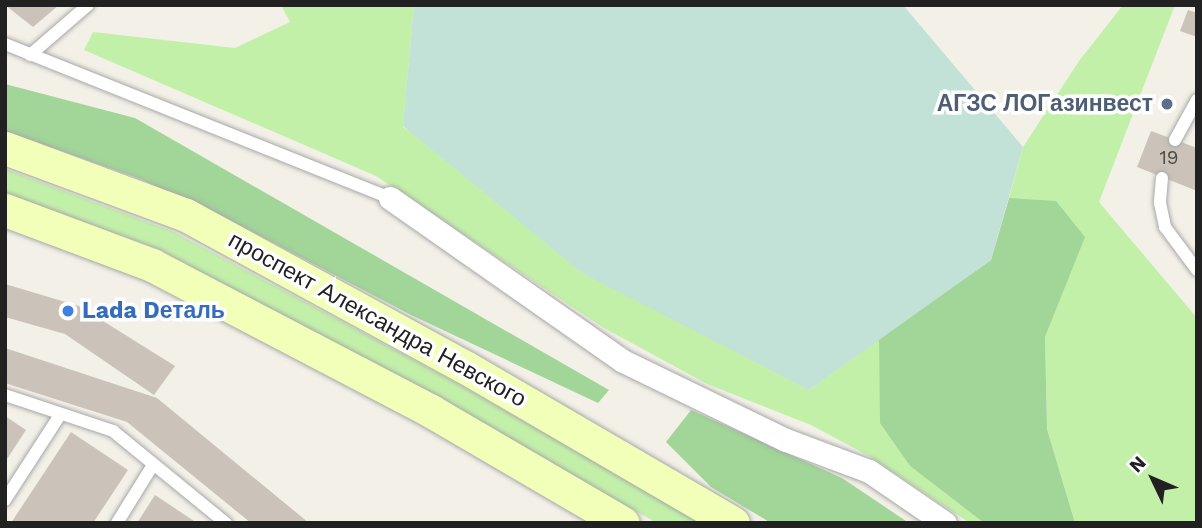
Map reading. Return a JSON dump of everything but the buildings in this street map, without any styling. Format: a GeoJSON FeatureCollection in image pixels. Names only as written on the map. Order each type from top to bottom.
{"type":"FeatureCollection","features":[{"type":"Feature","properties":{"kind":"main road","name":"проспект Александра Невского"},"geometry":{"type":"LineString","coordinates":[[5,148],[186,215],[466,367],[733,523]]}},
{"type":"Feature","properties":{"kind":"main road"},"geometry":{"type":"LineString","coordinates":[[5,210],[152,265],[431,411],[623,523]]}},
{"type":"Feature","properties":{"kind":"street"},"geometry":{"type":"LineString","coordinates":[[390,198],[623,361],[786,440],[869,471],[945,523]]}},
{"type":"Feature","properties":{"kind":"lane"},"geometry":{"type":"LineString","coordinates":[[30,55],[88,5]]}},
{"type":"Feature","properties":{"kind":"lane"},"geometry":{"type":"LineString","coordinates":[[5,44],[390,198]]}},
{"type":"Feature","properties":{"kind":"lane"},"geometry":{"type":"LineString","coordinates":[[1175,140],[1197,100]]}},
{"type":"Feature","properties":{"kind":"lane"},"geometry":{"type":"LineString","coordinates":[[1162,178],[1160,203],[1166,227],[1197,270]]}},
{"type":"Feature","properties":{"kind":"lane"},"geometry":{"type":"LineString","coordinates":[[5,396],[113,431],[226,523]]}},
{"type":"Feature","properties":{"kind":"lane"},"geometry":{"type":"LineString","coordinates":[[5,500],[60,415]]}},
{"type":"Feature","properties":{"kind":"lane"},"geometry":{"type":"LineString","coordinates":[[117,523],[153,465]]}},
{"type":"Feature","properties":{"kind":"green space"},"geometry":{"type":"Polygon","coordinates":[[[281,5],[414,5],[403,127],[809,390],[879,339],[881,423],[910,466],[984,523],[970,523],[867,455],[811,425],[707,384],[604,328],[376,176],[84,50],[93,32],[235,48],[290,22],[281,5]]]}},
{"type":"Feature","properties":{"kind":"green space"},"geometry":{"type":"Polygon","coordinates":[[[1123,5],[1175,5],[1099,202],[1197,318],[1197,523],[1075,523],[1047,429],[1045,337],[1084,237],[1009,198],[1023,147],[1079,61],[1123,5]]]}},
{"type":"Feature","properties":{"kind":"green space"},"geometry":{"type":"Polygon","coordinates":[[[5,84],[135,118],[609,390],[598,403],[411,315],[224,217],[138,178],[5,131],[5,84]]]}},
{"type":"Feature","properties":{"kind":"green space"},"geometry":{"type":"Polygon","coordinates":[[[5,169],[174,232],[453,381],[702,523],[657,523],[161,250],[5,193],[5,169]]]}},
{"type":"Feature","properties":{"kind":"green space"},"geometry":{"type":"Polygon","coordinates":[[[1009,198],[1056,201],[1085,237],[1045,337],[1047,429],[1075,523],[984,523],[910,466],[880,423],[879,339],[991,260],[1009,198]]]}},
{"type":"Feature","properties":{"kind":"green space"},"geometry":{"type":"Polygon","coordinates":[[[691,410],[842,478],[909,523],[771,523],[711,487],[666,442],[691,410]]]}},
{"type":"Feature","properties":{"kind":"shaded area"},"geometry":{"type":"Polygon","coordinates":[[[414,5],[903,5],[1023,147],[991,260],[809,390],[582,273],[403,126],[414,5]]]}},
{"type":"Feature","properties":{"kind":"place","name":"АГЗС ЛОГазинвест"},"geometry":{"type":"Point","coordinates":[1167,104]}},
{"type":"Feature","properties":{"kind":"place","name":"Lada Dеталь"},"geometry":{"type":"Point","coordinates":[68,311]}}]}
